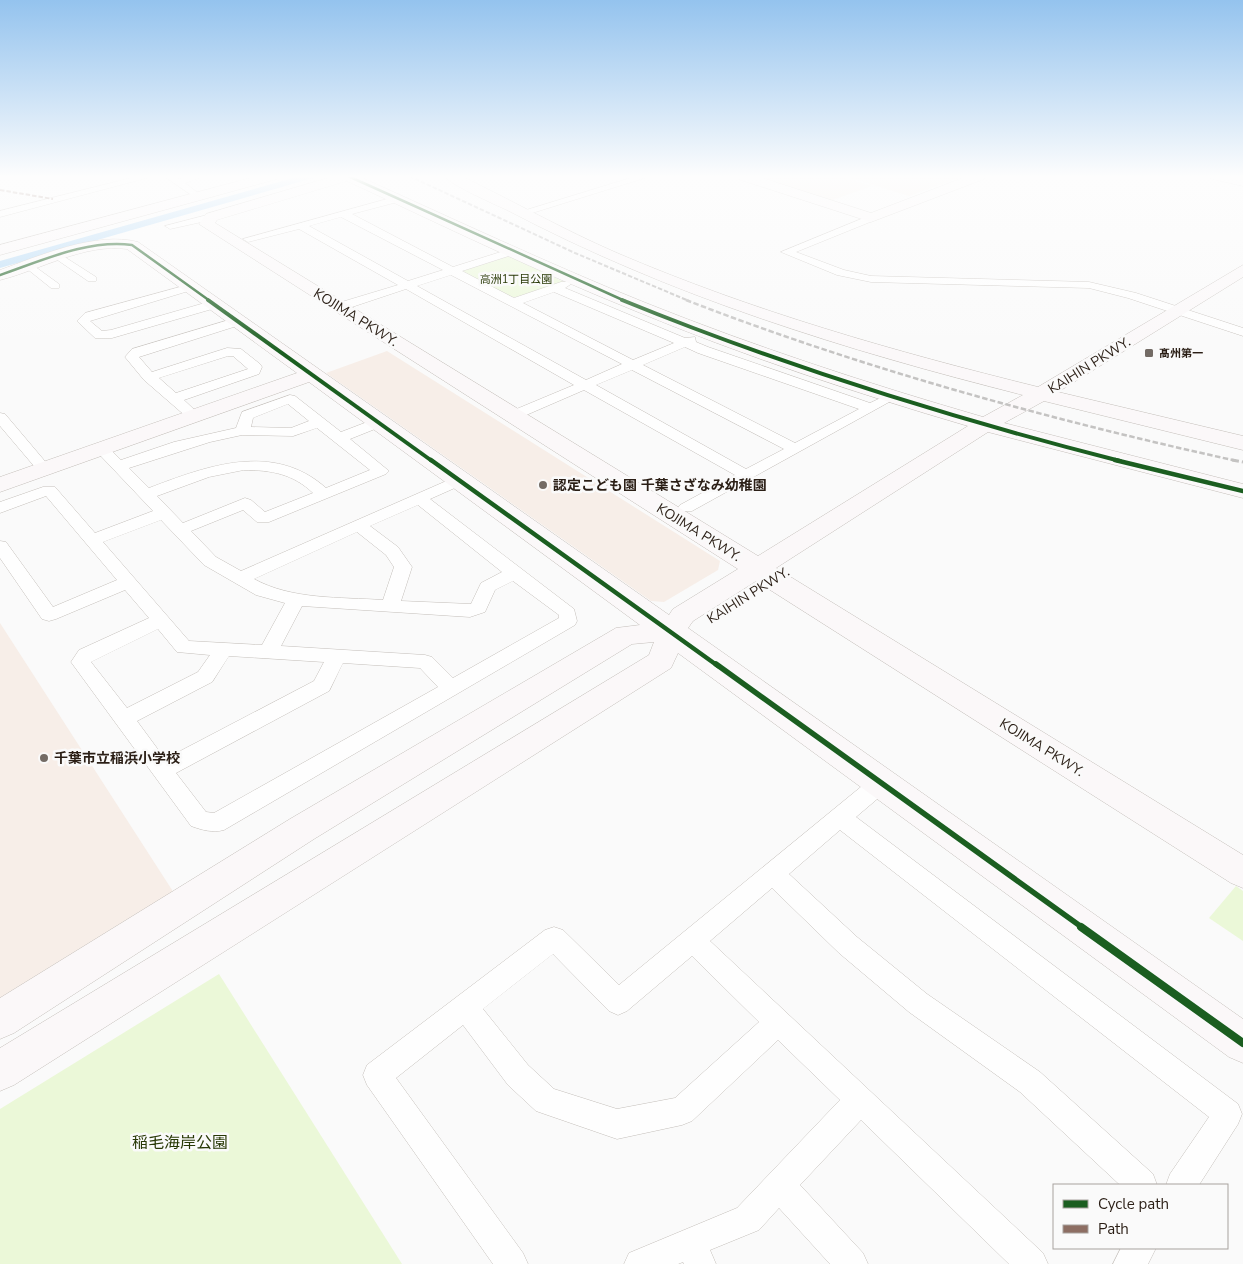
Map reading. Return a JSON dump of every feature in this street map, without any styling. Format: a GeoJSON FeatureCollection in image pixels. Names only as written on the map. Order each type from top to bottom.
{"type":"FeatureCollection","features":[{"type":"Feature","properties":{"kind":"street"},"geometry":{"type":"LineString","coordinates":[[0,239],[16,235]]}},
{"type":"Feature","properties":{"kind":"street"},"geometry":{"type":"LineString","coordinates":[[0,244],[34,235]]}},
{"type":"Feature","properties":{"kind":"street"},"geometry":{"type":"LineString","coordinates":[[0,250],[55,235]]}},
{"type":"Feature","properties":{"kind":"street"},"geometry":{"type":"LineString","coordinates":[[0,255],[71,235]]}},
{"type":"Feature","properties":{"kind":"street","name":"KOJIMA PKWY."},"geometry":{"type":"LineString","coordinates":[[226,235],[345,305],[772,570],[1243,872]]}},
{"type":"Feature","properties":{"kind":"street","name":"KOJIMA PKWY."},"geometry":{"type":"LineString","coordinates":[[241,235],[345,305]]}},
{"type":"Feature","properties":{"kind":"street"},"geometry":{"type":"LineString","coordinates":[[248,239],[263,235]]}},
{"type":"Feature","properties":{"kind":"street"},"geometry":{"type":"LineString","coordinates":[[318,235],[745,475]]}},
{"type":"Feature","properties":{"kind":"street"},"geometry":{"type":"LineString","coordinates":[[384,235],[795,448]]}},
{"type":"Feature","properties":{"kind":"street"},"geometry":{"type":"LineString","coordinates":[[478,235],[578,280],[708,333],[795,364],[996,428],[1243,491]]}},
{"type":"Feature","properties":{"kind":"street"},"geometry":{"type":"LineString","coordinates":[[570,235],[611,256],[771,316],[939,367],[1049,397],[1243,443]]}},
{"type":"Feature","properties":{"kind":"street"},"geometry":{"type":"LineString","coordinates":[[829,235],[786,252],[842,273],[871,279],[1088,285],[1105,288],[1243,332]]}},
{"type":"Feature","properties":{"kind":"street"},"geometry":{"type":"LineString","coordinates":[[0,274],[106,244],[127,243],[191,286],[460,480],[658,640],[881,783],[1243,1043]]}},
{"type":"Feature","properties":{"kind":"street"},"geometry":{"type":"LineString","coordinates":[[345,305],[514,251]]}},
{"type":"Feature","properties":{"kind":"street"},"geometry":{"type":"LineString","coordinates":[[60,257],[92,279]]}},
{"type":"Feature","properties":{"kind":"street"},"geometry":{"type":"LineString","coordinates":[[30,266],[55,286]]}},
{"type":"Feature","properties":{"kind":"street","name":"KAIHIN PKWY."},"geometry":{"type":"LineString","coordinates":[[1185,313],[1243,270]]}},
{"type":"Feature","properties":{"kind":"street"},"geometry":{"type":"LineString","coordinates":[[514,302],[578,280]]}},
{"type":"Feature","properties":{"kind":"street","name":"KAIHIN PKWY."},"geometry":{"type":"LineString","coordinates":[[658,640],[698,626],[772,570],[996,428],[1185,313],[1243,283]]}},
{"type":"Feature","properties":{"kind":"street"},"geometry":{"type":"LineString","coordinates":[[191,286],[89,316],[83,321],[99,335],[112,334],[215,304]]}},
{"type":"Feature","properties":{"kind":"street"},"geometry":{"type":"LineString","coordinates":[[555,288],[684,342],[871,408]]}},
{"type":"Feature","properties":{"kind":"street"},"geometry":{"type":"LineString","coordinates":[[194,416],[176,398],[149,377],[132,357],[136,352],[238,320]]}},
{"type":"Feature","properties":{"kind":"street"},"geometry":{"type":"LineString","coordinates":[[519,413],[708,333]]}},
{"type":"Feature","properties":{"kind":"street"},"geometry":{"type":"LineString","coordinates":[[149,377],[227,352],[236,352],[255,367],[254,371],[176,398]]}},
{"type":"Feature","properties":{"kind":"street"},"geometry":{"type":"LineString","coordinates":[[0,485],[313,374]]}},
{"type":"Feature","properties":{"kind":"street"},"geometry":{"type":"LineString","coordinates":[[686,508],[893,396]]}},
{"type":"Feature","properties":{"kind":"street"},"geometry":{"type":"LineString","coordinates":[[180,530],[245,503],[263,519],[381,471],[290,399],[247,415],[242,431]]}},
{"type":"Feature","properties":{"kind":"street","name":"KOJIMA PKWY."},"geometry":{"type":"LineString","coordinates":[[519,413],[686,508],[772,570],[1243,852]]}},
{"type":"Feature","properties":{"kind":"street"},"geometry":{"type":"LineString","coordinates":[[0,417],[44,469]]}},
{"type":"Feature","properties":{"kind":"street"},"geometry":{"type":"LineString","coordinates":[[119,466],[168,447],[205,437],[242,431],[294,432],[319,422]]}},
{"type":"Feature","properties":{"kind":"street"},"geometry":{"type":"LineString","coordinates":[[339,438],[380,422]]}},
{"type":"Feature","properties":{"kind":"street"},"geometry":{"type":"LineString","coordinates":[[102,448],[210,561],[238,579],[262,591],[296,600],[470,611],[481,605],[487,587],[514,573]]}},
{"type":"Feature","properties":{"kind":"street"},"geometry":{"type":"LineString","coordinates":[[146,495],[200,474],[246,465],[282,468],[303,477],[324,494]]}},
{"type":"Feature","properties":{"kind":"street"},"geometry":{"type":"LineString","coordinates":[[238,579],[460,480]]}},
{"type":"Feature","properties":{"kind":"street"},"geometry":{"type":"LineString","coordinates":[[0,508],[49,490],[184,647],[426,662],[451,688]]}},
{"type":"Feature","properties":{"kind":"street"},"geometry":{"type":"LineString","coordinates":[[161,620],[86,655],[81,662],[199,820],[216,823],[568,621],[568,613],[419,498]]}},
{"type":"Feature","properties":{"kind":"street"},"geometry":{"type":"LineString","coordinates":[[92,540],[164,513]]}},
{"type":"Feature","properties":{"kind":"street"},"geometry":{"type":"LineString","coordinates":[[358,525],[392,551],[403,566],[390,605]]}},
{"type":"Feature","properties":{"kind":"street"},"geometry":{"type":"LineString","coordinates":[[0,546],[49,615],[128,582]]}},
{"type":"Feature","properties":{"kind":"street"},"geometry":{"type":"LineString","coordinates":[[268,652],[296,600]]}},
{"type":"Feature","properties":{"kind":"street"},"geometry":{"type":"LineString","coordinates":[[0,1020],[302,829],[626,634],[658,640]]}},
{"type":"Feature","properties":{"kind":"street"},"geometry":{"type":"LineString","coordinates":[[0,1050],[658,640]]}},
{"type":"Feature","properties":{"kind":"street"},"geometry":{"type":"LineString","coordinates":[[0,1071],[661,661],[658,640]]}},
{"type":"Feature","properties":{"kind":"street"},"geometry":{"type":"LineString","coordinates":[[124,719],[205,677],[224,649]]}},
{"type":"Feature","properties":{"kind":"street"},"geometry":{"type":"LineString","coordinates":[[162,770],[322,686],[336,656]]}},
{"type":"Feature","properties":{"kind":"street"},"geometry":{"type":"LineString","coordinates":[[512,1264],[377,1075],[554,938],[618,1002],[881,783]]}},
{"type":"Feature","properties":{"kind":"street"},"geometry":{"type":"LineString","coordinates":[[840,817],[1228,1114],[1182,1184]]}},
{"type":"Feature","properties":{"kind":"street"},"geometry":{"type":"LineString","coordinates":[[772,873],[848,945],[918,1003],[1030,1082],[1141,1184]]}},
{"type":"Feature","properties":{"kind":"street"},"geometry":{"type":"LineString","coordinates":[[692,940],[1032,1264]]}},
{"type":"Feature","properties":{"kind":"street"},"geometry":{"type":"LineString","coordinates":[[465,1006],[518,1074],[546,1101],[617,1124],[682,1111],[778,1022]]}},
{"type":"Feature","properties":{"kind":"street"},"geometry":{"type":"LineString","coordinates":[[640,1264],[696,1253],[748,1219],[860,1100]]}},
{"type":"Feature","properties":{"kind":"street"},"geometry":{"type":"LineString","coordinates":[[780,1186],[852,1264]]}},
{"type":"Feature","properties":{"kind":"street"},"geometry":{"type":"LineString","coordinates":[[1129,1264],[1139,1249]]}},
{"type":"Feature","properties":{"kind":"shaded area","name":"認定こども園 千葉さざなみ幼稚園"},"geometry":{"type":"Polygon","coordinates":[[[387,351],[720,561],[718,570],[664,602],[651,601],[326,373],[387,351]]]}},
{"type":"Feature","properties":{"kind":"shaded area","name":"千葉市立稲浜小学校"},"geometry":{"type":"Polygon","coordinates":[[[0,623],[174,893],[0,999],[0,623]]]}},
{"type":"Feature","properties":{"kind":"green space","name":"高洲1丁目公園"},"geometry":{"type":"Polygon","coordinates":[[[509,256],[564,282],[520,297],[511,297],[463,273],[464,270],[509,256]]]}},
{"type":"Feature","properties":{"kind":"green space"},"geometry":{"type":"Polygon","coordinates":[[[1236,886],[1243,891],[1243,941],[1209,918],[1236,886]]]}},
{"type":"Feature","properties":{"kind":"green space","name":"稲毛海岸公園"},"geometry":{"type":"Polygon","coordinates":[[[219,974],[402,1264],[0,1264],[0,1109],[219,974]]]}},
{"type":"Feature","properties":{"kind":"water"},"geometry":{"type":"Polygon","coordinates":[[[92,235],[115,235],[0,268],[0,261],[92,235]]]}},
{"type":"Feature","properties":{"kind":"railway"},"geometry":{"type":"LineString","coordinates":[[536,235],[689,301]]}},
{"type":"Feature","properties":{"kind":"railway"},"geometry":{"type":"LineString","coordinates":[[686,300],[821,348],[959,391],[1097,428],[1235,461]]}},
{"type":"Feature","properties":{"kind":"railway"},"geometry":{"type":"LineString","coordinates":[[1235,461],[1243,462]]}},
{"type":"Feature","properties":{"kind":"cycle path"},"geometry":{"type":"LineString","coordinates":[[476,235],[603,292],[714,336],[788,362],[938,411],[1014,433],[1243,491]]}},
{"type":"Feature","properties":{"kind":"cycle path"},"geometry":{"type":"LineString","coordinates":[[0,275],[87,248],[120,243],[132,245],[1243,1043]]}},
{"type":"Feature","properties":{"kind":"place","name":"髙州第一"},"geometry":{"type":"Point","coordinates":[1149,353]}},
{"type":"Feature","properties":{"kind":"place","name":"認定こども園 千葉さざなみ幼稚園"},"geometry":{"type":"Point","coordinates":[543,485]}},
{"type":"Feature","properties":{"kind":"place","name":"千葉市立稲浜小学校"},"geometry":{"type":"Point","coordinates":[44,758]}}]}
